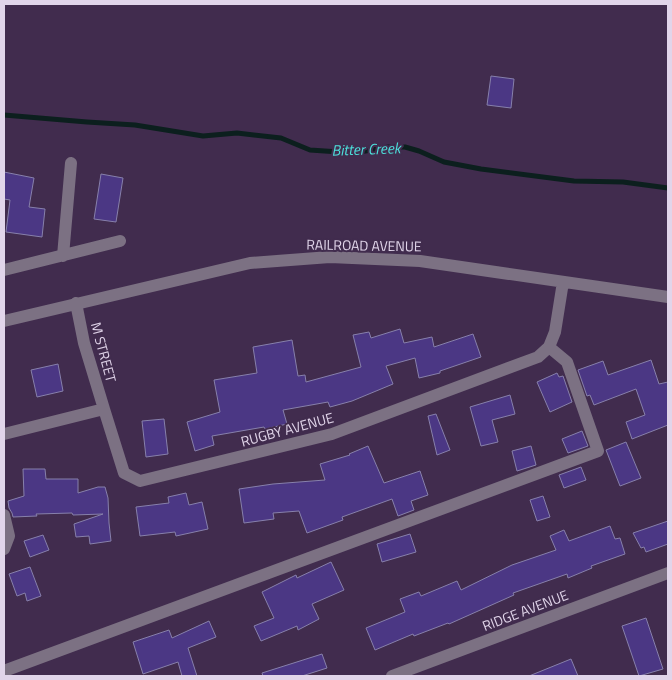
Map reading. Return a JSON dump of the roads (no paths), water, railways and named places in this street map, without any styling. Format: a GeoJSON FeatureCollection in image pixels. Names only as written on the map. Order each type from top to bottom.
{"type":"FeatureCollection","features":[{"type":"Feature","properties":{"kind":"street"},"geometry":{"type":"LineString","coordinates":[[63,256],[71,163]]}},
{"type":"Feature","properties":{"kind":"street"},"geometry":{"type":"LineString","coordinates":[[4,270],[120,242]]}},
{"type":"Feature","properties":{"kind":"street","name":"RAILROAD AVENUE"},"geometry":{"type":"LineString","coordinates":[[4,320],[250,262],[330,257],[420,260],[668,297]]}},
{"type":"Feature","properties":{"kind":"street"},"geometry":{"type":"LineString","coordinates":[[4,671],[598,452],[567,362],[549,347],[556,332],[563,282]]}},
{"type":"Feature","properties":{"kind":"street","name":"M STREET"},"geometry":{"type":"LineString","coordinates":[[76,303],[84,343],[104,409]]}},
{"type":"Feature","properties":{"kind":"street","name":"RUGBY AVENUE"},"geometry":{"type":"LineString","coordinates":[[104,409],[124,473],[140,481],[332,434],[538,357],[549,347]]}},
{"type":"Feature","properties":{"kind":"street"},"geometry":{"type":"LineString","coordinates":[[4,434],[104,409]]}},
{"type":"Feature","properties":{"kind":"street"},"geometry":{"type":"LineString","coordinates":[[4,515],[9,536],[4,549]]}},
{"type":"Feature","properties":{"kind":"street","name":"RIDGE AVENUE"},"geometry":{"type":"LineString","coordinates":[[392,676],[668,573]]}},
{"type":"Feature","properties":{"kind":"waterway","name":"Bitter Creek"},"geometry":{"type":"LineString","coordinates":[[4,115],[135,125],[203,136],[237,133],[281,138],[310,150],[354,153],[388,147],[405,147],[444,162],[481,169],[574,181],[623,182],[668,188]]}}]}
